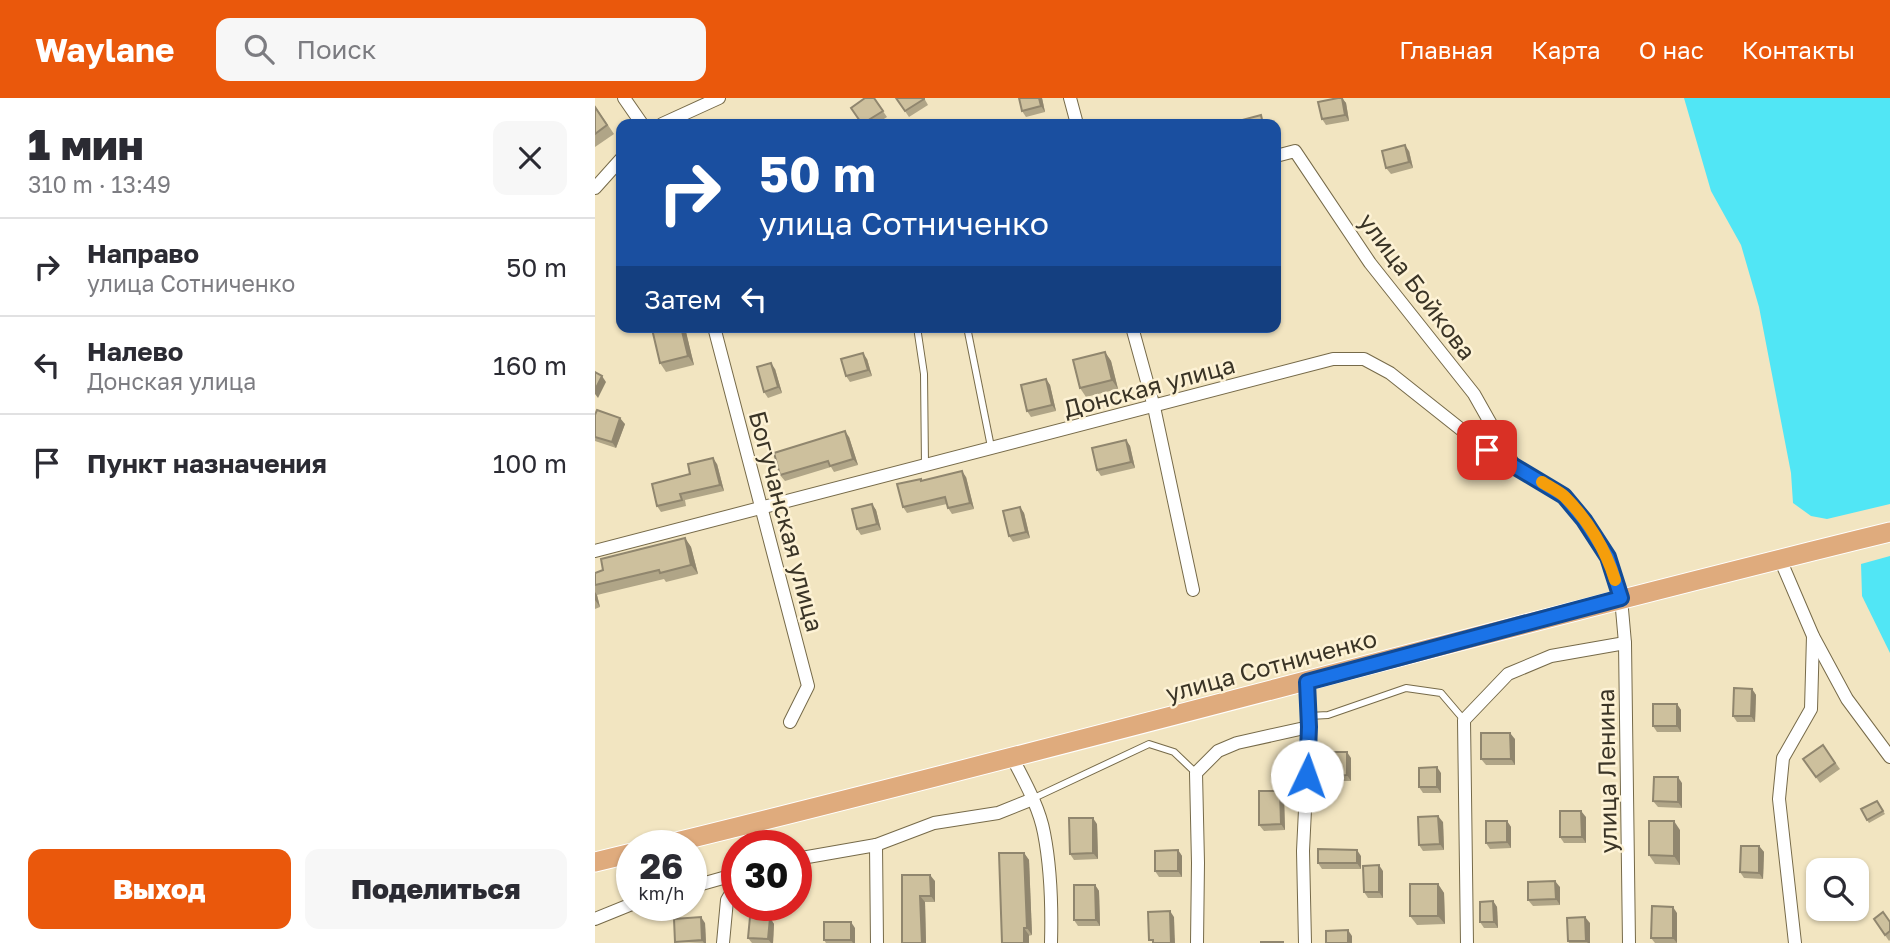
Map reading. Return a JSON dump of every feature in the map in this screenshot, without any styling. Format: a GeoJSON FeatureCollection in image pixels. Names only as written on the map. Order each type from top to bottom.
{"type":"FeatureCollection","features":[{"type":"Feature","properties":{"kind":"main road","name":"улица Сотниченко"},"geometry":{"type":"LineString","coordinates":[[707,834],[1307,682],[1621,598],[1890,532]]}},
{"type":"Feature","properties":{"kind":"main road"},"geometry":{"type":"LineString","coordinates":[[595,862],[616,857]]}},
{"type":"Feature","properties":{"kind":"street"},"geometry":{"type":"LineString","coordinates":[[624,98],[639,119]]}},
{"type":"Feature","properties":{"kind":"street"},"geometry":{"type":"LineString","coordinates":[[673,119],[719,98]]}},
{"type":"Feature","properties":{"kind":"street"},"geometry":{"type":"LineString","coordinates":[[1070,98],[1076,119]]}},
{"type":"Feature","properties":{"kind":"street","name":"улица Бойкова"},"geometry":{"type":"LineString","coordinates":[[1281,155],[1295,151],[1370,263],[1473,394],[1514,466]]}},
{"type":"Feature","properties":{"kind":"street"},"geometry":{"type":"LineString","coordinates":[[595,188],[616,165]]}},
{"type":"Feature","properties":{"kind":"street","name":"Богучанская улица"},"geometry":{"type":"LineString","coordinates":[[716,333],[809,686],[790,722]]}},
{"type":"Feature","properties":{"kind":"street"},"geometry":{"type":"LineString","coordinates":[[1134,333],[1154,407],[1193,590]]}},
{"type":"Feature","properties":{"kind":"street","name":"Донская улица"},"geometry":{"type":"LineString","coordinates":[[595,551],[1333,359],[1364,359],[1390,373],[1487,450],[1564,496],[1584,520],[1608,557],[1621,598]]}},
{"type":"Feature","properties":{"kind":"street"},"geometry":{"type":"LineString","coordinates":[[1780,559],[1813,636],[1847,699],[1890,757]]}},
{"type":"Feature","properties":{"kind":"street","name":"улица Ленина"},"geometry":{"type":"LineString","coordinates":[[1621,598],[1625,642],[1629,943]]}},
{"type":"Feature","properties":{"kind":"street"},"geometry":{"type":"LineString","coordinates":[[1794,943],[1779,799],[1783,758],[1811,709],[1813,636]]}},
{"type":"Feature","properties":{"kind":"street"},"geometry":{"type":"LineString","coordinates":[[1467,943],[1464,719],[1508,674],[1551,656],[1625,642]]}},
{"type":"Feature","properties":{"kind":"street"},"geometry":{"type":"LineString","coordinates":[[1305,943],[1303,851],[1309,722],[1307,682]]}},
{"type":"Feature","properties":{"kind":"street"},"geometry":{"type":"LineString","coordinates":[[1196,943],[1196,773],[1218,751],[1309,722]]}},
{"type":"Feature","properties":{"kind":"street"},"geometry":{"type":"LineString","coordinates":[[1011,757],[1033,799],[1044,831],[1052,907],[1052,943]]}},
{"type":"Feature","properties":{"kind":"street"},"geometry":{"type":"LineString","coordinates":[[812,856],[876,845],[934,823],[998,813],[1033,799]]}},
{"type":"Feature","properties":{"kind":"street"},"geometry":{"type":"LineString","coordinates":[[876,845],[877,943]]}},
{"type":"Feature","properties":{"kind":"street"},"geometry":{"type":"LineString","coordinates":[[595,919],[616,910]]}},
{"type":"Feature","properties":{"kind":"street"},"geometry":{"type":"LineString","coordinates":[[723,943],[725,921]]}},
{"type":"Feature","properties":{"kind":"lane"},"geometry":{"type":"LineString","coordinates":[[918,333],[924,374],[925,466]]}},
{"type":"Feature","properties":{"kind":"lane"},"geometry":{"type":"LineString","coordinates":[[968,333],[992,449]]}},
{"type":"Feature","properties":{"kind":"lane"},"geometry":{"type":"LineString","coordinates":[[1309,722],[1406,688],[1441,693],[1464,719]]}},
{"type":"Feature","properties":{"kind":"lane"},"geometry":{"type":"LineString","coordinates":[[1033,799],[1149,744],[1174,752],[1196,773]]}},
{"type":"Feature","properties":{"kind":"water"},"geometry":{"type":"Polygon","coordinates":[[[1684,98],[1890,98],[1890,504],[1827,519],[1811,516],[1793,503],[1791,473],[1759,307],[1741,245],[1711,191],[1684,98]]]}},
{"type":"Feature","properties":{"kind":"water"},"geometry":{"type":"Polygon","coordinates":[[[1890,556],[1890,653],[1862,596],[1861,564],[1890,556]]]}},
{"type":"Feature","properties":{"kind":"building"},"geometry":{"type":"Polygon","coordinates":[[[865,98],[874,98],[883,111],[870,119],[859,119],[851,108],[865,98]]]}},
{"type":"Feature","properties":{"kind":"building"},"geometry":{"type":"Polygon","coordinates":[[[896,98],[924,98],[924,99],[905,111],[896,98]]]}},
{"type":"Feature","properties":{"kind":"building"},"geometry":{"type":"Polygon","coordinates":[[[1019,98],[1039,98],[1041,106],[1022,111],[1019,98]]]}},
{"type":"Feature","properties":{"kind":"building"},"geometry":{"type":"Polygon","coordinates":[[[1342,98],[1345,115],[1322,119],[1318,102],[1342,98]]]}},
{"type":"Feature","properties":{"kind":"building"},"geometry":{"type":"Polygon","coordinates":[[[595,107],[607,125],[595,134],[595,107]]]}},
{"type":"Feature","properties":{"kind":"building"},"geometry":{"type":"Polygon","coordinates":[[[1261,115],[1262,119],[1246,119],[1261,115]]]}},
{"type":"Feature","properties":{"kind":"building"},"geometry":{"type":"Polygon","coordinates":[[[1405,145],[1409,162],[1386,168],[1382,151],[1405,145]]]}},
{"type":"Feature","properties":{"kind":"building"},"geometry":{"type":"Polygon","coordinates":[[[653,333],[682,333],[688,356],[660,363],[653,333]]]}},
{"type":"Feature","properties":{"kind":"building"},"geometry":{"type":"Polygon","coordinates":[[[1105,352],[1112,380],[1080,388],[1073,360],[1105,352]]]}},
{"type":"Feature","properties":{"kind":"building"},"geometry":{"type":"Polygon","coordinates":[[[863,353],[868,370],[846,376],[841,359],[863,353]]]}},
{"type":"Feature","properties":{"kind":"building"},"geometry":{"type":"Polygon","coordinates":[[[771,363],[778,387],[764,392],[757,367],[771,363]]]}},
{"type":"Feature","properties":{"kind":"building"},"geometry":{"type":"Polygon","coordinates":[[[595,372],[602,376],[595,390],[595,372]]]}},
{"type":"Feature","properties":{"kind":"building"},"geometry":{"type":"Polygon","coordinates":[[[1046,379],[1052,405],[1027,411],[1021,385],[1046,379]]]}},
{"type":"Feature","properties":{"kind":"building"},"geometry":{"type":"Polygon","coordinates":[[[597,410],[620,418],[612,442],[595,437],[597,410]]]}},
{"type":"Feature","properties":{"kind":"building"},"geometry":{"type":"Polygon","coordinates":[[[845,431],[853,459],[830,466],[828,461],[780,475],[774,453],[845,431]]]}},
{"type":"Feature","properties":{"kind":"building"},"geometry":{"type":"Polygon","coordinates":[[[1126,440],[1131,462],[1097,470],[1092,448],[1126,440]]]}},
{"type":"Feature","properties":{"kind":"building"},"geometry":{"type":"Polygon","coordinates":[[[713,458],[720,485],[680,494],[682,500],[657,506],[652,484],[690,474],[688,464],[713,458]]]}},
{"type":"Feature","properties":{"kind":"building"},"geometry":{"type":"Polygon","coordinates":[[[962,471],[970,503],[948,508],[945,497],[903,507],[897,484],[962,471]]]}},
{"type":"Feature","properties":{"kind":"building"},"geometry":{"type":"Polygon","coordinates":[[[872,504],[877,524],[857,529],[852,509],[872,504]]]}},
{"type":"Feature","properties":{"kind":"building"},"geometry":{"type":"Polygon","coordinates":[[[1020,507],[1026,532],[1009,536],[1003,511],[1020,507]]]}},
{"type":"Feature","properties":{"kind":"building"},"geometry":{"type":"Polygon","coordinates":[[[685,538],[691,565],[595,585],[595,573],[603,570],[601,559],[685,538]]]}},
{"type":"Feature","properties":{"kind":"building"},"geometry":{"type":"Polygon","coordinates":[[[1734,688],[1752,689],[1751,716],[1733,716],[1734,688]]]}},
{"type":"Feature","properties":{"kind":"building"},"geometry":{"type":"Polygon","coordinates":[[[1653,704],[1677,704],[1677,726],[1653,726],[1653,704]]]}},
{"type":"Feature","properties":{"kind":"building"},"geometry":{"type":"Polygon","coordinates":[[[1481,733],[1510,733],[1511,759],[1481,759],[1481,733]]]}},
{"type":"Feature","properties":{"kind":"building"},"geometry":{"type":"Polygon","coordinates":[[[1823,745],[1835,763],[1816,777],[1803,759],[1823,745]]]}},
{"type":"Feature","properties":{"kind":"building"},"geometry":{"type":"Polygon","coordinates":[[[1326,752],[1347,752],[1347,775],[1326,776],[1326,752]]]}},
{"type":"Feature","properties":{"kind":"building"},"geometry":{"type":"Polygon","coordinates":[[[1437,767],[1437,787],[1419,787],[1419,768],[1437,767]]]}},
{"type":"Feature","properties":{"kind":"building"},"geometry":{"type":"Polygon","coordinates":[[[1654,777],[1678,777],[1678,802],[1653,801],[1654,777]]]}},
{"type":"Feature","properties":{"kind":"building"},"geometry":{"type":"Polygon","coordinates":[[[1259,791],[1280,791],[1281,824],[1259,825],[1259,791]]]}},
{"type":"Feature","properties":{"kind":"building"},"geometry":{"type":"Polygon","coordinates":[[[1877,801],[1883,811],[1867,820],[1861,809],[1877,801]]]}},
{"type":"Feature","properties":{"kind":"building"},"geometry":{"type":"Polygon","coordinates":[[[1560,811],[1581,811],[1582,837],[1560,837],[1560,811]]]}},
{"type":"Feature","properties":{"kind":"building"},"geometry":{"type":"Polygon","coordinates":[[[1438,816],[1440,844],[1419,845],[1418,817],[1438,816]]]}},
{"type":"Feature","properties":{"kind":"building"},"geometry":{"type":"Polygon","coordinates":[[[1069,818],[1093,818],[1093,853],[1070,854],[1069,818]]]}},
{"type":"Feature","properties":{"kind":"building"},"geometry":{"type":"Polygon","coordinates":[[[1486,821],[1507,821],[1507,842],[1486,843],[1486,821]]]}},
{"type":"Feature","properties":{"kind":"building"},"geometry":{"type":"Polygon","coordinates":[[[1649,821],[1674,821],[1674,856],[1649,855],[1649,821]]]}},
{"type":"Feature","properties":{"kind":"building"},"geometry":{"type":"Polygon","coordinates":[[[1741,846],[1759,846],[1759,873],[1740,872],[1741,846]]]}},
{"type":"Feature","properties":{"kind":"building"},"geometry":{"type":"Polygon","coordinates":[[[1318,849],[1357,850],[1357,863],[1318,863],[1318,849]]]}},
{"type":"Feature","properties":{"kind":"building"},"geometry":{"type":"Polygon","coordinates":[[[1178,850],[1178,871],[1155,871],[1155,851],[1178,850]]]}},
{"type":"Feature","properties":{"kind":"building"},"geometry":{"type":"Polygon","coordinates":[[[999,853],[1024,853],[1027,928],[1024,928],[1024,943],[1002,943],[999,853]]]}},
{"type":"Feature","properties":{"kind":"building"},"geometry":{"type":"Polygon","coordinates":[[[1379,865],[1379,892],[1364,892],[1363,866],[1379,865]]]}},
{"type":"Feature","properties":{"kind":"building"},"geometry":{"type":"Polygon","coordinates":[[[902,875],[930,875],[931,896],[920,896],[922,943],[902,943],[902,875]]]}},
{"type":"Feature","properties":{"kind":"building"},"geometry":{"type":"Polygon","coordinates":[[[1555,881],[1556,899],[1528,900],[1528,882],[1555,881]]]}},
{"type":"Feature","properties":{"kind":"building"},"geometry":{"type":"Polygon","coordinates":[[[1410,884],[1438,884],[1438,916],[1410,916],[1410,884]]]}},
{"type":"Feature","properties":{"kind":"building"},"geometry":{"type":"Polygon","coordinates":[[[1074,885],[1095,885],[1096,920],[1074,920],[1074,885]]]}},
{"type":"Feature","properties":{"kind":"building"},"geometry":{"type":"Polygon","coordinates":[[[1493,901],[1494,922],[1480,922],[1480,902],[1493,901]]]}},
{"type":"Feature","properties":{"kind":"building"},"geometry":{"type":"Polygon","coordinates":[[[1652,906],[1673,907],[1673,938],[1651,938],[1652,906]]]}},
{"type":"Feature","properties":{"kind":"building"},"geometry":{"type":"Polygon","coordinates":[[[1170,911],[1171,943],[1153,943],[1153,940],[1149,940],[1148,912],[1170,911]]]}},
{"type":"Feature","properties":{"kind":"building"},"geometry":{"type":"Polygon","coordinates":[[[1883,912],[1890,922],[1890,931],[1885,935],[1874,919],[1883,912]]]}},
{"type":"Feature","properties":{"kind":"building"},"geometry":{"type":"Polygon","coordinates":[[[1585,917],[1586,941],[1568,941],[1567,918],[1585,917]]]}},
{"type":"Feature","properties":{"kind":"building"},"geometry":{"type":"Polygon","coordinates":[[[674,921],[701,921],[702,940],[675,942],[674,921]]]}},
{"type":"Feature","properties":{"kind":"building"},"geometry":{"type":"Polygon","coordinates":[[[750,921],[770,921],[768,939],[748,938],[750,921]]]}},
{"type":"Feature","properties":{"kind":"building"},"geometry":{"type":"Polygon","coordinates":[[[824,922],[851,922],[851,940],[824,940],[824,922]]]}},
{"type":"Feature","properties":{"kind":"building"},"geometry":{"type":"Polygon","coordinates":[[[1348,930],[1348,943],[1326,943],[1326,931],[1348,930]]]}},
{"type":"Feature","properties":{"kind":"slow traffic"},"geometry":{"type":"LineString","coordinates":[[1542,482],[1564,496],[1584,520],[1608,557],[1615,580]]}},
{"type":"Feature","properties":{"kind":"route"},"geometry":{"type":"LineString","coordinates":[[1307,776],[1307,682],[1621,598],[1608,557],[1584,520],[1564,496],[1487,450]]}}]}
